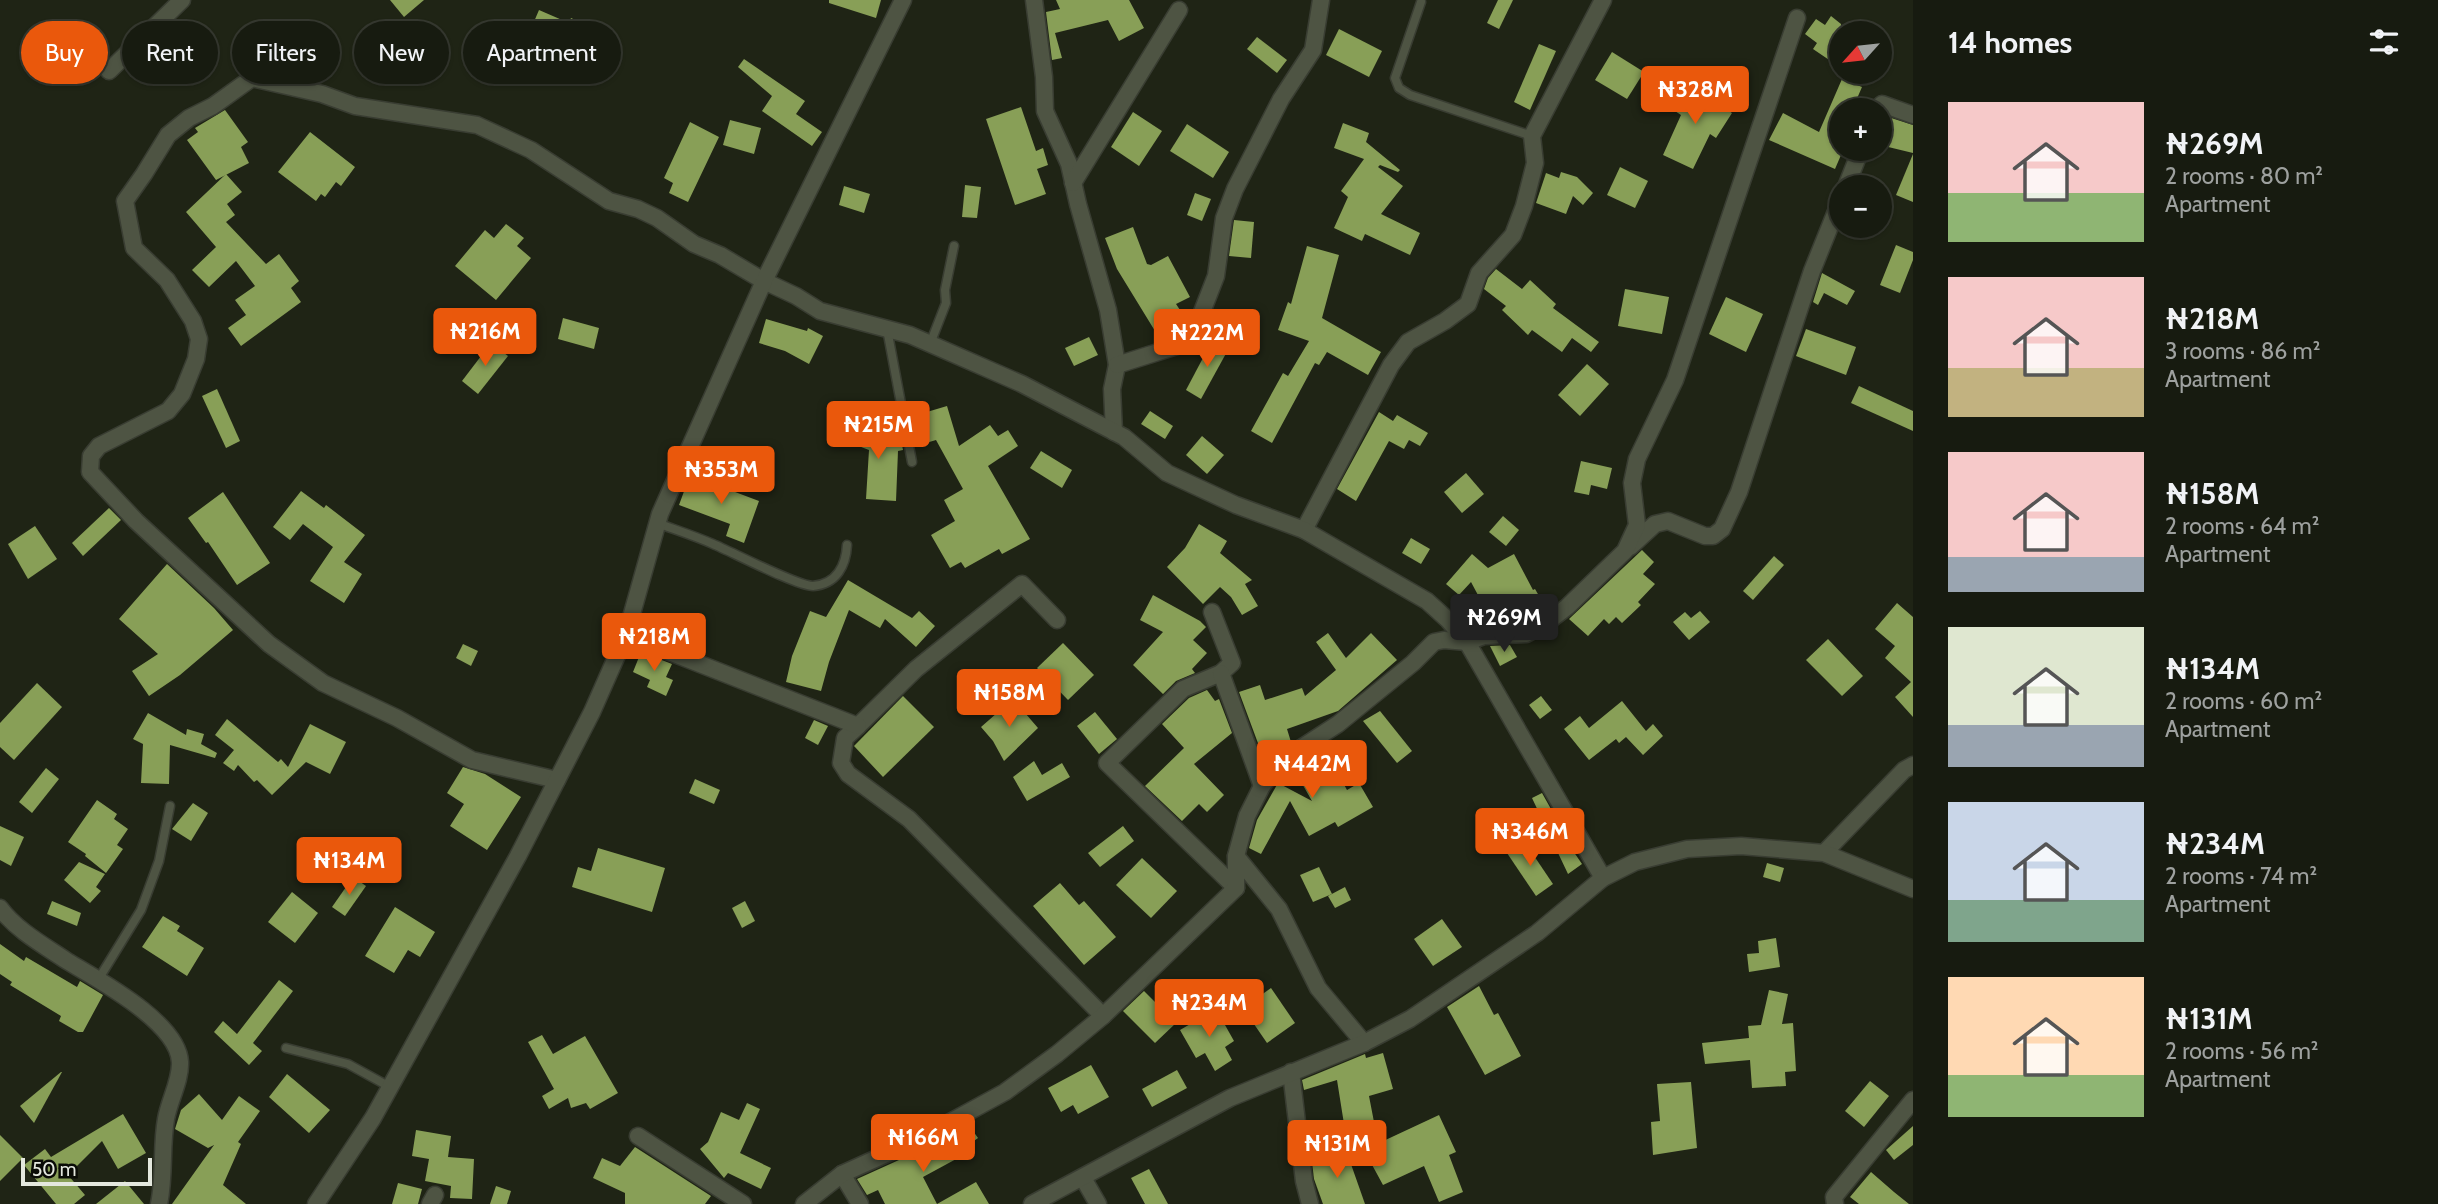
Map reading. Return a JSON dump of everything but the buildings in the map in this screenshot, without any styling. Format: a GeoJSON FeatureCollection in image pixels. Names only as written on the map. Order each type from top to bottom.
{"type":"FeatureCollection","features":[{"type":"Feature","properties":{"kind":"street"},"geometry":{"type":"LineString","coordinates":[[109,71],[182,0]]}},
{"type":"Feature","properties":{"kind":"street"},"geometry":{"type":"LineString","coordinates":[[316,1204],[373,1118],[518,856],[592,712],[626,635],[657,523],[764,281],[903,0]]}},
{"type":"Feature","properties":{"kind":"street"},"geometry":{"type":"LineString","coordinates":[[1034,0],[1044,77],[1045,111],[1069,164],[1108,310],[1117,365],[1112,389],[1114,432]]}},
{"type":"Feature","properties":{"kind":"street"},"geometry":{"type":"LineString","coordinates":[[1117,365],[1177,346],[1193,335],[1216,276],[1224,218],[1235,189],[1281,99],[1313,50],[1321,0]]}},
{"type":"Feature","properties":{"kind":"street"},"geometry":{"type":"LineString","coordinates":[[1304,530],[1391,365],[1408,342],[1468,304],[1479,273],[1513,235],[1535,163],[1532,136],[1602,0]]}},
{"type":"Feature","properties":{"kind":"street"},"geometry":{"type":"LineString","coordinates":[[1073,183],[1179,10]]}},
{"type":"Feature","properties":{"kind":"street"},"geometry":{"type":"LineString","coordinates":[[1626,551],[1637,525],[1632,483],[1637,460],[1675,380],[1797,18]]}},
{"type":"Feature","properties":{"kind":"street"},"geometry":{"type":"LineString","coordinates":[[557,780],[472,760],[397,718],[323,683],[270,644],[136,521],[90,472],[91,456],[99,446],[167,411],[182,394],[196,359],[200,339],[193,321],[167,280],[134,248],[125,201],[168,135],[189,118],[212,106],[252,78],[322,94],[355,106],[477,125],[531,150],[609,201],[638,209],[657,218],[694,244],[720,255],[820,311],[930,344],[1022,384],[1124,437],[1167,472],[1236,505],[1304,530],[1427,601],[1467,642],[1604,878]]}},
{"type":"Feature","properties":{"kind":"street"},"geometry":{"type":"LineString","coordinates":[[1892,108],[1913,115]]}},
{"type":"Feature","properties":{"kind":"street"},"geometry":{"type":"LineString","coordinates":[[804,1204],[842,1174],[916,1140],[1005,1092],[1103,1016],[1236,888],[1236,856],[1247,816],[1262,786],[1281,761],[1338,724],[1413,663],[1434,642],[1467,642],[1483,636],[1526,634],[1545,624],[1567,607],[1655,524],[1668,521],[1704,536],[1713,536],[1722,529],[1739,492],[1812,271],[1829,229]]}},
{"type":"Feature","properties":{"kind":"street"},"geometry":{"type":"LineString","coordinates":[[1057,620],[1022,584],[916,669],[845,738],[841,763],[848,774],[909,819],[1103,1016]]}},
{"type":"Feature","properties":{"kind":"street"},"geometry":{"type":"LineString","coordinates":[[1212,612],[1232,663],[1221,673],[1183,689],[1107,763],[1236,888]]}},
{"type":"Feature","properties":{"kind":"street"},"geometry":{"type":"LineString","coordinates":[[626,635],[858,726]]}},
{"type":"Feature","properties":{"kind":"street"},"geometry":{"type":"LineString","coordinates":[[1221,673],[1262,786]]}},
{"type":"Feature","properties":{"kind":"street"},"geometry":{"type":"LineString","coordinates":[[1824,853],[1904,770],[1913,765]]}},
{"type":"Feature","properties":{"kind":"street"},"geometry":{"type":"LineString","coordinates":[[1032,1204],[1230,1098],[1364,1043],[1410,1019],[1537,933],[1604,878],[1635,862],[1688,849],[1741,846],[1824,853],[1913,889]]}},
{"type":"Feature","properties":{"kind":"street"},"geometry":{"type":"LineString","coordinates":[[1236,856],[1279,909],[1318,988],[1364,1043]]}},
{"type":"Feature","properties":{"kind":"street"},"geometry":{"type":"LineString","coordinates":[[0,908],[6,916],[47,947],[140,1008],[156,1022],[178,1050],[180,1063],[165,1120],[159,1204]]}},
{"type":"Feature","properties":{"kind":"street"},"geometry":{"type":"LineString","coordinates":[[1291,1072],[1304,1181],[1310,1204]]}},
{"type":"Feature","properties":{"kind":"street"},"geometry":{"type":"LineString","coordinates":[[1835,1204],[1834,1197],[1913,1100]]}},
{"type":"Feature","properties":{"kind":"street"},"geometry":{"type":"LineString","coordinates":[[638,1136],[743,1204]]}},
{"type":"Feature","properties":{"kind":"street"},"geometry":{"type":"LineString","coordinates":[[842,1174],[860,1204]]}},
{"type":"Feature","properties":{"kind":"street"},"geometry":{"type":"LineString","coordinates":[[1083,1178],[1098,1204]]}},
{"type":"Feature","properties":{"kind":"lane"},"geometry":{"type":"LineString","coordinates":[[1421,2],[1395,78],[1399,88],[1410,95],[1532,136]]}},
{"type":"Feature","properties":{"kind":"lane"},"geometry":{"type":"LineString","coordinates":[[930,344],[946,303],[945,290],[954,246]]}},
{"type":"Feature","properties":{"kind":"lane"},"geometry":{"type":"LineString","coordinates":[[887,329],[912,462]]}},
{"type":"Feature","properties":{"kind":"lane"},"geometry":{"type":"LineString","coordinates":[[657,523],[812,586],[839,575],[846,558],[847,545]]}},
{"type":"Feature","properties":{"kind":"lane"},"geometry":{"type":"LineString","coordinates":[[98,980],[141,910],[159,861],[170,806]]}},
{"type":"Feature","properties":{"kind":"lane"},"geometry":{"type":"LineString","coordinates":[[286,1048],[348,1064],[390,1087]]}}]}
